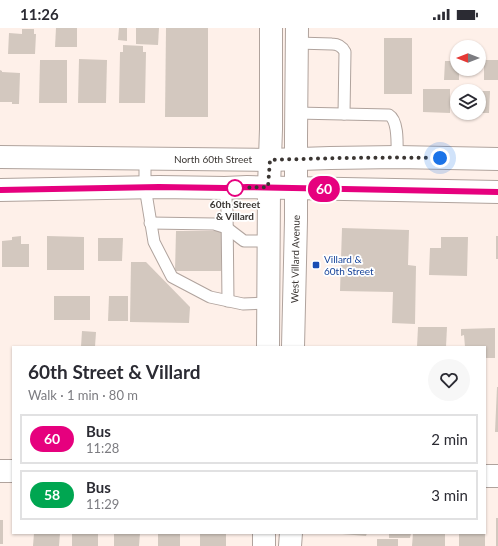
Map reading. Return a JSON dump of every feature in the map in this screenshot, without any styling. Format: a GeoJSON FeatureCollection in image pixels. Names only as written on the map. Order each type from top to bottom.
{"type":"FeatureCollection","features":[{"type":"Feature","properties":{"kind":"main road"},"geometry":{"type":"LineString","coordinates":[[268,346],[268,187],[270,160],[271,28]]}},
{"type":"Feature","properties":{"kind":"main road","name":"West Villard Avenue"},"geometry":{"type":"LineString","coordinates":[[293,346],[297,188],[297,36]]}},
{"type":"Feature","properties":{"kind":"main road","name":"North 60th Street"},"geometry":{"type":"LineString","coordinates":[[0,157],[270,160],[397,157],[498,159]]}},
{"type":"Feature","properties":{"kind":"main road"},"geometry":{"type":"LineString","coordinates":[[0,190],[144,187],[268,187],[498,192]]}},
{"type":"Feature","properties":{"kind":"main road"},"geometry":{"type":"LineString","coordinates":[[0,471],[12,472]]}},
{"type":"Feature","properties":{"kind":"main road"},"geometry":{"type":"LineString","coordinates":[[486,476],[498,476]]}},
{"type":"Feature","properties":{"kind":"main road"},"geometry":{"type":"LineString","coordinates":[[264,534],[264,546]]}},
{"type":"Feature","properties":{"kind":"main road"},"geometry":{"type":"LineString","coordinates":[[290,546],[291,534]]}},
{"type":"Feature","properties":{"kind":"lane"},"geometry":{"type":"LineString","coordinates":[[297,36],[337,44],[343,47],[345,52],[344,114]]}},
{"type":"Feature","properties":{"kind":"lane"},"geometry":{"type":"LineString","coordinates":[[296,113],[389,115],[392,117],[397,138],[397,157]]}},
{"type":"Feature","properties":{"kind":"lane"},"geometry":{"type":"LineString","coordinates":[[145,159],[144,187],[154,242],[172,276],[210,297],[243,304],[268,303]]}},
{"type":"Feature","properties":{"kind":"lane"},"geometry":{"type":"LineString","coordinates":[[225,188],[228,300]]}},
{"type":"Feature","properties":{"kind":"lane"},"geometry":{"type":"LineString","coordinates":[[150,223],[214,224],[227,228],[244,241],[268,241]]}},
{"type":"Feature","properties":{"kind":"building"},"geometry":{"type":"Polygon","coordinates":[[[56,28],[77,28],[77,47],[55,47],[56,28]]]}},
{"type":"Feature","properties":{"kind":"building"},"geometry":{"type":"Polygon","coordinates":[[[119,28],[127,28],[127,41],[118,40],[119,28]]]}},
{"type":"Feature","properties":{"kind":"building"},"geometry":{"type":"Polygon","coordinates":[[[136,28],[159,28],[158,45],[136,44],[136,28]]]}},
{"type":"Feature","properties":{"kind":"building"},"geometry":{"type":"Polygon","coordinates":[[[166,28],[208,28],[208,117],[165,117],[166,28]]]}},
{"type":"Feature","properties":{"kind":"building"},"geometry":{"type":"Polygon","coordinates":[[[22,29],[34,29],[34,34],[36,34],[35,54],[8,54],[9,33],[22,34],[22,29]]]}},
{"type":"Feature","properties":{"kind":"building"},"geometry":{"type":"Polygon","coordinates":[[[384,38],[412,38],[412,94],[384,94],[384,38]]]}},
{"type":"Feature","properties":{"kind":"building"},"geometry":{"type":"Polygon","coordinates":[[[123,45],[143,46],[143,52],[146,52],[145,103],[119,103],[120,52],[123,52],[123,45]]]}},
{"type":"Feature","properties":{"kind":"building"},"geometry":{"type":"Polygon","coordinates":[[[79,59],[107,60],[106,103],[78,103],[79,59]]]}},
{"type":"Feature","properties":{"kind":"building"},"geometry":{"type":"Polygon","coordinates":[[[40,60],[67,60],[67,103],[39,103],[40,60]]]}},
{"type":"Feature","properties":{"kind":"building"},"geometry":{"type":"Polygon","coordinates":[[[486,60],[498,60],[498,80],[484,80],[484,76],[486,76],[486,60]]]}},
{"type":"Feature","properties":{"kind":"building"},"geometry":{"type":"Polygon","coordinates":[[[445,61],[450,61],[450,76],[459,76],[459,80],[444,80],[445,61]]]}},
{"type":"Feature","properties":{"kind":"building"},"geometry":{"type":"Polygon","coordinates":[[[0,70],[2,72],[20,73],[19,104],[12,104],[12,102],[0,102],[0,70]]]}},
{"type":"Feature","properties":{"kind":"building"},"geometry":{"type":"Polygon","coordinates":[[[423,89],[450,89],[450,113],[423,112],[423,89]]]}},
{"type":"Feature","properties":{"kind":"building"},"geometry":{"type":"Polygon","coordinates":[[[486,91],[490,91],[489,113],[486,113],[486,91]]]}},
{"type":"Feature","properties":{"kind":"building"},"geometry":{"type":"Polygon","coordinates":[[[342,228],[409,230],[408,265],[416,266],[415,324],[392,323],[393,292],[340,291],[342,228]]]}},
{"type":"Feature","properties":{"kind":"building"},"geometry":{"type":"Polygon","coordinates":[[[176,231],[221,231],[221,271],[175,271],[176,231]]]}},
{"type":"Feature","properties":{"kind":"building"},"geometry":{"type":"Polygon","coordinates":[[[21,236],[21,244],[29,244],[29,267],[2,267],[2,241],[12,240],[12,237],[21,236]]]}},
{"type":"Feature","properties":{"kind":"building"},"geometry":{"type":"Polygon","coordinates":[[[47,236],[84,237],[84,270],[47,270],[47,236]]]}},
{"type":"Feature","properties":{"kind":"building"},"geometry":{"type":"Polygon","coordinates":[[[496,236],[498,236],[498,259],[496,259],[496,236]]]}},
{"type":"Feature","properties":{"kind":"building"},"geometry":{"type":"Polygon","coordinates":[[[441,237],[468,237],[467,276],[429,275],[430,248],[441,248],[441,237]]]}},
{"type":"Feature","properties":{"kind":"building"},"geometry":{"type":"Polygon","coordinates":[[[98,238],[123,238],[122,261],[98,261],[98,238]]]}},
{"type":"Feature","properties":{"kind":"building"},"geometry":{"type":"Polygon","coordinates":[[[131,262],[146,262],[190,307],[189,323],[130,322],[131,262]]]}},
{"type":"Feature","properties":{"kind":"building"},"geometry":{"type":"Polygon","coordinates":[[[54,296],[90,296],[90,320],[54,320],[54,296]]]}},
{"type":"Feature","properties":{"kind":"building"},"geometry":{"type":"Polygon","coordinates":[[[109,296],[128,296],[128,321],[108,321],[109,296]]]}},
{"type":"Feature","properties":{"kind":"building"},"geometry":{"type":"Polygon","coordinates":[[[418,327],[447,327],[446,346],[417,346],[418,327]]]}},
{"type":"Feature","properties":{"kind":"building"},"geometry":{"type":"Polygon","coordinates":[[[495,328],[495,358],[486,358],[486,346],[465,346],[464,335],[461,336],[461,329],[495,328]]]}},
{"type":"Feature","properties":{"kind":"building"},"geometry":{"type":"Polygon","coordinates":[[[82,331],[96,332],[95,346],[81,346],[82,331]]]}},
{"type":"Feature","properties":{"kind":"building"},"geometry":{"type":"Polygon","coordinates":[[[497,387],[498,432],[495,432],[497,387]]]}},
{"type":"Feature","properties":{"kind":"building"},"geometry":{"type":"Polygon","coordinates":[[[496,518],[498,518],[498,546],[496,546],[496,518]]]}},
{"type":"Feature","properties":{"kind":"building"},"geometry":{"type":"Polygon","coordinates":[[[0,520],[3,520],[3,544],[0,544],[0,520]]]}},
{"type":"Feature","properties":{"kind":"building"},"geometry":{"type":"Polygon","coordinates":[[[34,534],[60,534],[59,546],[33,546],[34,534]]]}},
{"type":"Feature","properties":{"kind":"building"},"geometry":{"type":"Polygon","coordinates":[[[72,534],[98,534],[98,546],[72,546],[72,534]]]}},
{"type":"Feature","properties":{"kind":"building"},"geometry":{"type":"Polygon","coordinates":[[[114,534],[140,534],[139,546],[114,546],[114,534]]]}},
{"type":"Feature","properties":{"kind":"building"},"geometry":{"type":"Polygon","coordinates":[[[158,534],[180,534],[180,546],[158,546],[158,534]]]}},
{"type":"Feature","properties":{"kind":"building"},"geometry":{"type":"Polygon","coordinates":[[[200,534],[226,534],[226,546],[200,546],[200,534]]]}},
{"type":"Feature","properties":{"kind":"building"},"geometry":{"type":"Polygon","coordinates":[[[342,534],[367,534],[366,536],[342,534]]]}},
{"type":"Feature","properties":{"kind":"building"},"geometry":{"type":"Polygon","coordinates":[[[389,534],[411,534],[410,538],[389,538],[389,534]]]}},
{"type":"Feature","properties":{"kind":"building"},"geometry":{"type":"Polygon","coordinates":[[[413,534],[445,534],[445,546],[412,546],[413,534]]]}},
{"type":"Feature","properties":{"kind":"building"},"geometry":{"type":"Polygon","coordinates":[[[459,534],[485,534],[485,546],[459,546],[459,534]]]}},
{"type":"Feature","properties":{"kind":"building"},"geometry":{"type":"Polygon","coordinates":[[[377,539],[398,539],[398,546],[377,546],[377,539]]]}},
{"type":"Feature","properties":{"kind":"bus line","name":"60"},"geometry":{"type":"LineString","coordinates":[[0,190],[247,187],[498,192]]}},
{"type":"Feature","properties":{"kind":"place","name":"60th Street & Villard"},"geometry":{"type":"Point","coordinates":[235,188]}},
{"type":"Feature","properties":{"kind":"place","name":"Villard & 60th Street"},"geometry":{"type":"Point","coordinates":[316,265]}},
{"type":"Feature","properties":{"kind":"route"},"geometry":{"type":"LineString","coordinates":[[235,188],[268,187],[270,160],[397,157],[440,158]]}}]}
